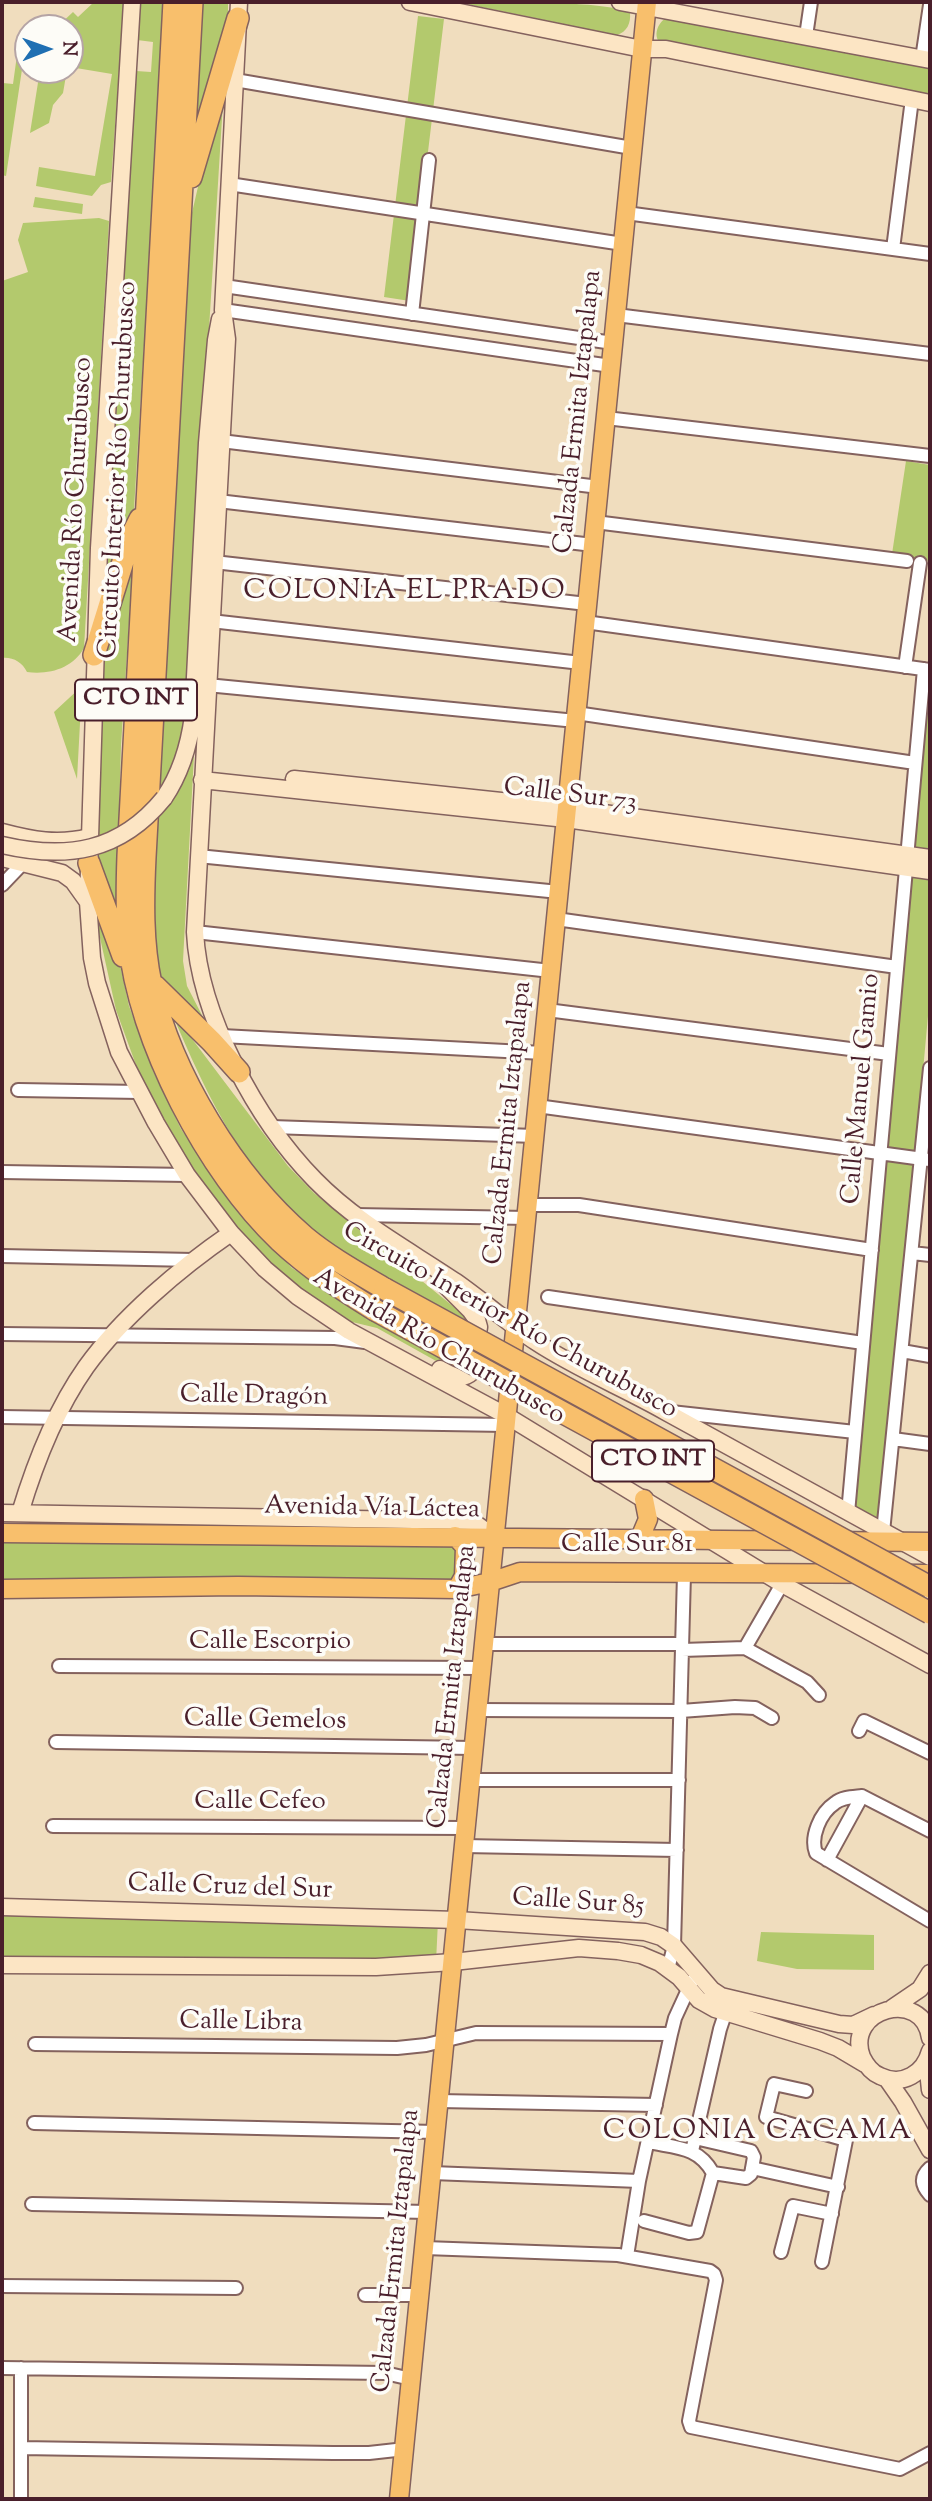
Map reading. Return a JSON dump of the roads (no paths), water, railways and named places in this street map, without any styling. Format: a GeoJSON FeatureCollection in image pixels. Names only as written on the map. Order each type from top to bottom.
{"type":"FeatureCollection","features":[{"type":"Feature","properties":{"kind":"highway","name":"Circuito Interior Río Churubusco"},"geometry":{"type":"LineString","coordinates":[[174,2],[128,856],[128,941],[143,983],[188,1081],[233,1157],[269,1201],[307,1238],[344,1265],[930,1587]]}},
{"type":"Feature","properties":{"kind":"highway","name":"Circuito Interior Río Churubusco"},"geometry":{"type":"LineString","coordinates":[[192,2],[143,894],[143,983],[149,1030],[173,1086],[238,1193],[264,1225],[297,1256],[335,1285],[375,1310],[930,1613]]}},
{"type":"Feature","properties":{"kind":"highway"},"geometry":{"type":"LineString","coordinates":[[179,223],[239,10]]}},
{"type":"Feature","properties":{"kind":"highway"},"geometry":{"type":"LineString","coordinates":[[94,654],[130,539],[146,507]]}},
{"type":"Feature","properties":{"kind":"highway"},"geometry":{"type":"LineString","coordinates":[[89,863],[121,951],[143,983],[212,1042],[239,1072]]}},
{"type":"Feature","properties":{"kind":"main road","name":"Avenida Río Churubusco"},"geometry":{"type":"LineString","coordinates":[[132,2],[94,654],[88,902],[92,958],[101,1001],[119,1052],[187,1175],[231,1233],[281,1283],[349,1331],[644,1499],[782,1584],[930,1665]]}},
{"type":"Feature","properties":{"kind":"main road"},"geometry":{"type":"LineString","coordinates":[[410,2],[642,49],[666,49],[930,103]]}},
{"type":"Feature","properties":{"kind":"main road"},"geometry":{"type":"LineString","coordinates":[[620,2],[646,4],[926,60]]}},
{"type":"Feature","properties":{"kind":"main road","name":"Calzada Ermita Iztapalapa"},"geometry":{"type":"LineString","coordinates":[[399,2499],[646,4]]}},
{"type":"Feature","properties":{"kind":"main road"},"geometry":{"type":"LineString","coordinates":[[2,845],[48,853],[73,851],[99,845],[123,835],[145,818],[164,798],[186,753],[192,716],[214,442],[216,340],[223,310],[239,10]]}},
{"type":"Feature","properties":{"kind":"main road","name":"Avenida Río Churubusco"},"geometry":{"type":"LineString","coordinates":[[214,442],[218,501],[198,856],[195,932],[197,959],[205,992],[222,1036],[239,1072],[272,1128],[312,1177],[355,1215],[457,1283],[545,1348],[930,1557]]}},
{"type":"Feature","properties":{"kind":"main road","name":"Calle Sur 73"},"geometry":{"type":"LineString","coordinates":[[202,774],[566,814],[907,861],[930,858]]}},
{"type":"Feature","properties":{"kind":"main road"},"geometry":{"type":"LineString","coordinates":[[2,832],[54,842],[71,842],[89,837]]}},
{"type":"Feature","properties":{"kind":"main road"},"geometry":{"type":"LineString","coordinates":[[2,858],[62,873],[73,881],[88,902]]}},
{"type":"Feature","properties":{"kind":"main road","name":"Calle Sur 73"},"geometry":{"type":"LineString","coordinates":[[907,861],[930,871]]}},
{"type":"Feature","properties":{"kind":"main road"},"geometry":{"type":"LineString","coordinates":[[20,1513],[30,1479],[55,1418],[85,1368],[112,1335],[192,1260],[231,1233]]}},
{"type":"Feature","properties":{"kind":"main road"},"geometry":{"type":"LineString","coordinates":[[349,1331],[381,1337],[454,1376],[461,1377],[472,1372],[479,1327],[477,1320],[417,1257]]}},
{"type":"Feature","properties":{"kind":"main road"},"geometry":{"type":"LineString","coordinates":[[640,1538],[648,1519],[644,1499]]}},
{"type":"Feature","properties":{"kind":"main road","name":"Avenida Vía Láctea"},"geometry":{"type":"LineString","coordinates":[[2,1513],[472,1521],[495,1538]]}},
{"type":"Feature","properties":{"kind":"main road","name":"Avenida Vía Láctea"},"geometry":{"type":"LineString","coordinates":[[2,1534],[495,1538]]}},
{"type":"Feature","properties":{"kind":"main road"},"geometry":{"type":"LineString","coordinates":[[455,1536],[465,1547],[464,1576],[457,1588]]}},
{"type":"Feature","properties":{"kind":"main road","name":"Calle Sur 81"},"geometry":{"type":"LineString","coordinates":[[495,1538],[930,1542]]}},
{"type":"Feature","properties":{"kind":"main road","name":"Calle Sur 81"},"geometry":{"type":"LineString","coordinates":[[491,1582],[520,1572],[930,1574]]}},
{"type":"Feature","properties":{"kind":"main road"},"geometry":{"type":"LineString","coordinates":[[2,1589],[238,1586],[457,1588],[491,1582]]}},
{"type":"Feature","properties":{"kind":"main road","name":"Calle Cruz del Sur"},"geometry":{"type":"LineString","coordinates":[[2,1907],[457,1920]]}},
{"type":"Feature","properties":{"kind":"main road","name":"Calle Sur 85"},"geometry":{"type":"LineString","coordinates":[[457,1920],[645,1933],[661,1937],[674,1946],[728,2006],[838,2048],[887,2079]]}},
{"type":"Feature","properties":{"kind":"main road","name":"Calle Sur 85"},"geometry":{"type":"LineString","coordinates":[[453,1962],[579,1948],[641,1955],[668,1969],[699,2000],[853,2025],[890,2008],[920,1989],[930,1973]]}},
{"type":"Feature","properties":{"kind":"main road"},"geometry":{"type":"LineString","coordinates":[[2,1965],[376,1967],[453,1962]]}},
{"type":"Feature","properties":{"kind":"main road"},"geometry":{"type":"LineString","coordinates":[[890,2008],[915,2014],[924,2022],[930,2034]]}},
{"type":"Feature","properties":{"kind":"main road"},"geometry":{"type":"LineString","coordinates":[[865,2064],[861,2054],[862,2033],[874,2015]]}},
{"type":"Feature","properties":{"kind":"main road"},"geometry":{"type":"LineString","coordinates":[[887,2079],[910,2077],[920,2071],[929,2056]]}},
{"type":"Feature","properties":{"kind":"main road"},"geometry":{"type":"LineString","coordinates":[[929,2056],[930,2090]]}},
{"type":"Feature","properties":{"kind":"main road"},"geometry":{"type":"LineString","coordinates":[[887,2079],[930,2150]]}},
{"type":"Feature","properties":{"kind":"street"},"geometry":{"type":"LineString","coordinates":[[806,36],[811,2]]}},
{"type":"Feature","properties":{"kind":"street"},"geometry":{"type":"LineString","coordinates":[[926,60],[930,5]]}},
{"type":"Feature","properties":{"kind":"street"},"geometry":{"type":"LineString","coordinates":[[235,80],[632,148]]}},
{"type":"Feature","properties":{"kind":"street"},"geometry":{"type":"LineString","coordinates":[[892,249],[912,99]]}},
{"type":"Feature","properties":{"kind":"street"},"geometry":{"type":"LineString","coordinates":[[412,314],[429,160]]}},
{"type":"Feature","properties":{"kind":"street"},"geometry":{"type":"LineString","coordinates":[[229,184],[623,244]]}},
{"type":"Feature","properties":{"kind":"street"},"geometry":{"type":"LineString","coordinates":[[626,212],[930,254]]}},
{"type":"Feature","properties":{"kind":"street"},"geometry":{"type":"LineString","coordinates":[[224,286],[613,343]]}},
{"type":"Feature","properties":{"kind":"street"},"geometry":{"type":"LineString","coordinates":[[223,310],[611,366]]}},
{"type":"Feature","properties":{"kind":"street"},"geometry":{"type":"LineString","coordinates":[[616,315],[930,354]]}},
{"type":"Feature","properties":{"kind":"street"},"geometry":{"type":"LineString","coordinates":[[606,418],[930,456]]}},
{"type":"Feature","properties":{"kind":"street"},"geometry":{"type":"LineString","coordinates":[[214,442],[598,487]]}},
{"type":"Feature","properties":{"kind":"street"},"geometry":{"type":"LineString","coordinates":[[218,501],[593,545]]}},
{"type":"Feature","properties":{"kind":"street"},"geometry":{"type":"LineString","coordinates":[[595,522],[913,562],[905,667]]}},
{"type":"Feature","properties":{"kind":"street"},"geometry":{"type":"LineString","coordinates":[[214,562],[586,613],[927,669]]}},
{"type":"Feature","properties":{"kind":"street"},"geometry":{"type":"LineString","coordinates":[[211,621],[581,663]]}},
{"type":"Feature","properties":{"kind":"street","name":"Calle Manuel Gamio"},"geometry":{"type":"LineString","coordinates":[[848,1513],[915,763],[927,669]]}},
{"type":"Feature","properties":{"kind":"street"},"geometry":{"type":"LineString","coordinates":[[207,685],[576,717],[915,763]]}},
{"type":"Feature","properties":{"kind":"street"},"geometry":{"type":"LineString","coordinates":[[198,856],[559,892]]}},
{"type":"Feature","properties":{"kind":"street"},"geometry":{"type":"LineString","coordinates":[[2,884],[24,862]]}},
{"type":"Feature","properties":{"kind":"street"},"geometry":{"type":"LineString","coordinates":[[556,919],[897,967]]}},
{"type":"Feature","properties":{"kind":"street"},"geometry":{"type":"LineString","coordinates":[[195,932],[551,971]]}},
{"type":"Feature","properties":{"kind":"street"},"geometry":{"type":"LineString","coordinates":[[547,1010],[889,1054]]}},
{"type":"Feature","properties":{"kind":"street"},"geometry":{"type":"LineString","coordinates":[[222,1036],[543,1053]]}},
{"type":"Feature","properties":{"kind":"street"},"geometry":{"type":"LineString","coordinates":[[883,1532],[912,1253],[926,1160],[930,1068]]}},
{"type":"Feature","properties":{"kind":"street"},"geometry":{"type":"LineString","coordinates":[[18,1090],[139,1092]]}},
{"type":"Feature","properties":{"kind":"street"},"geometry":{"type":"LineString","coordinates":[[537,1106],[926,1160]]}},
{"type":"Feature","properties":{"kind":"street"},"geometry":{"type":"LineString","coordinates":[[272,1128],[535,1136]]}},
{"type":"Feature","properties":{"kind":"street"},"geometry":{"type":"LineString","coordinates":[[2,1172],[187,1175]]}},
{"type":"Feature","properties":{"kind":"street"},"geometry":{"type":"LineString","coordinates":[[355,1215],[527,1212],[579,1206],[872,1250]]}},
{"type":"Feature","properties":{"kind":"street"},"geometry":{"type":"LineString","coordinates":[[912,1253],[930,1255]]}},
{"type":"Feature","properties":{"kind":"street"},"geometry":{"type":"LineString","coordinates":[[2,1256],[192,1260]]}},
{"type":"Feature","properties":{"kind":"street"},"geometry":{"type":"LineString","coordinates":[[548,1297],[863,1343]]}},
{"type":"Feature","properties":{"kind":"street"},"geometry":{"type":"LineString","coordinates":[[2,1334],[335,1338],[368,1342]]}},
{"type":"Feature","properties":{"kind":"street"},"geometry":{"type":"LineString","coordinates":[[902,1351],[930,1356]]}},
{"type":"Feature","properties":{"kind":"street"},"geometry":{"type":"LineString","coordinates":[[665,1411],[855,1432]]}},
{"type":"Feature","properties":{"kind":"street","name":"Calle Dragón"},"geometry":{"type":"LineString","coordinates":[[2,1417],[507,1420]]}},
{"type":"Feature","properties":{"kind":"street"},"geometry":{"type":"LineString","coordinates":[[893,1439],[930,1444]]}},
{"type":"Feature","properties":{"kind":"street"},"geometry":{"type":"LineString","coordinates":[[668,1969],[674,1946],[684,1574]]}},
{"type":"Feature","properties":{"kind":"street"},"geometry":{"type":"LineString","coordinates":[[745,1648],[782,1584]]}},
{"type":"Feature","properties":{"kind":"street"},"geometry":{"type":"LineString","coordinates":[[485,1644],[745,1648],[807,1682],[819,1695]]}},
{"type":"Feature","properties":{"kind":"street","name":"Calle Escorpio"},"geometry":{"type":"LineString","coordinates":[[59,1666],[482,1668]]}},
{"type":"Feature","properties":{"kind":"street"},"geometry":{"type":"LineString","coordinates":[[478,1710],[681,1711],[735,1707],[755,1708],[772,1718]]}},
{"type":"Feature","properties":{"kind":"street"},"geometry":{"type":"LineString","coordinates":[[859,1731],[864,1721],[930,1753]]}},
{"type":"Feature","properties":{"kind":"street","name":"Calle Gemelos"},"geometry":{"type":"LineString","coordinates":[[56,1742],[474,1748]]}},
{"type":"Feature","properties":{"kind":"street"},"geometry":{"type":"LineString","coordinates":[[471,1780],[679,1780]]}},
{"type":"Feature","properties":{"kind":"street"},"geometry":{"type":"LineString","coordinates":[[930,1832],[862,1796],[835,1802],[816,1830],[813,1844],[816,1853],[930,1921]]}},
{"type":"Feature","properties":{"kind":"street"},"geometry":{"type":"LineString","coordinates":[[827,1860],[862,1796]]}},
{"type":"Feature","properties":{"kind":"street","name":"Calle Cefeo"},"geometry":{"type":"LineString","coordinates":[[53,1826],[465,1837],[677,1850]]}},
{"type":"Feature","properties":{"kind":"street"},"geometry":{"type":"LineString","coordinates":[[627,2256],[639,2181],[671,2034],[675,2018],[696,1972]]}},
{"type":"Feature","properties":{"kind":"street"},"geometry":{"type":"LineString","coordinates":[[694,2145],[720,2029],[728,2006]]}},
{"type":"Feature","properties":{"kind":"street","name":"Calle Libra"},"geometry":{"type":"LineString","coordinates":[[35,2045],[397,2048],[476,2033],[671,2034]]}},
{"type":"Feature","properties":{"kind":"street"},"geometry":{"type":"LineString","coordinates":[[806,2091],[774,2084],[766,2114],[768,2119],[843,2138],[846,2144],[822,2262]]}},
{"type":"Feature","properties":{"kind":"street"},"geometry":{"type":"LineString","coordinates":[[439,2101],[656,2105]]}},
{"type":"Feature","properties":{"kind":"street"},"geometry":{"type":"LineString","coordinates":[[34,2123],[436,2132]]}},
{"type":"Feature","properties":{"kind":"street"},"geometry":{"type":"LineString","coordinates":[[648,2143],[751,2151],[754,2157],[751,2174],[746,2178],[713,2173]]}},
{"type":"Feature","properties":{"kind":"street"},"geometry":{"type":"LineString","coordinates":[[644,2221],[689,2233],[697,2232],[713,2173],[694,2145]]}},
{"type":"Feature","properties":{"kind":"street"},"geometry":{"type":"LineString","coordinates":[[752,2168],[838,2187]]}},
{"type":"Feature","properties":{"kind":"street"},"geometry":{"type":"LineString","coordinates":[[930,2168],[922,2180],[923,2187],[930,2195]]}},
{"type":"Feature","properties":{"kind":"street"},"geometry":{"type":"LineString","coordinates":[[432,2173],[639,2181]]}},
{"type":"Feature","properties":{"kind":"street"},"geometry":{"type":"LineString","coordinates":[[32,2204],[428,2211]]}},
{"type":"Feature","properties":{"kind":"street"},"geometry":{"type":"LineString","coordinates":[[781,2252],[792,2207],[832,2214]]}},
{"type":"Feature","properties":{"kind":"street"},"geometry":{"type":"LineString","coordinates":[[425,2248],[627,2256],[710,2271],[716,2280],[689,2421],[691,2427],[900,2469],[930,2453]]}},
{"type":"Feature","properties":{"kind":"street"},"geometry":{"type":"LineString","coordinates":[[2,2286],[236,2288]]}},
{"type":"Feature","properties":{"kind":"street"},"geometry":{"type":"LineString","coordinates":[[365,2295],[420,2295]]}},
{"type":"Feature","properties":{"kind":"street"},"geometry":{"type":"LineString","coordinates":[[2,2368],[385,2372],[411,2379]]}},
{"type":"Feature","properties":{"kind":"street"},"geometry":{"type":"LineString","coordinates":[[21,2368],[21,2499]]}},
{"type":"Feature","properties":{"kind":"street"},"geometry":{"type":"LineString","coordinates":[[21,2448],[333,2453],[405,2449]]}},
{"type":"Feature","properties":{"kind":"district","name":"COLONIA EL PRADO"},"geometry":{"type":"Point","coordinates":[405,593]}},
{"type":"Feature","properties":{"kind":"district","name":"COLONIA CACAMA"},"geometry":{"type":"Point","coordinates":[758,2133]}}]}
